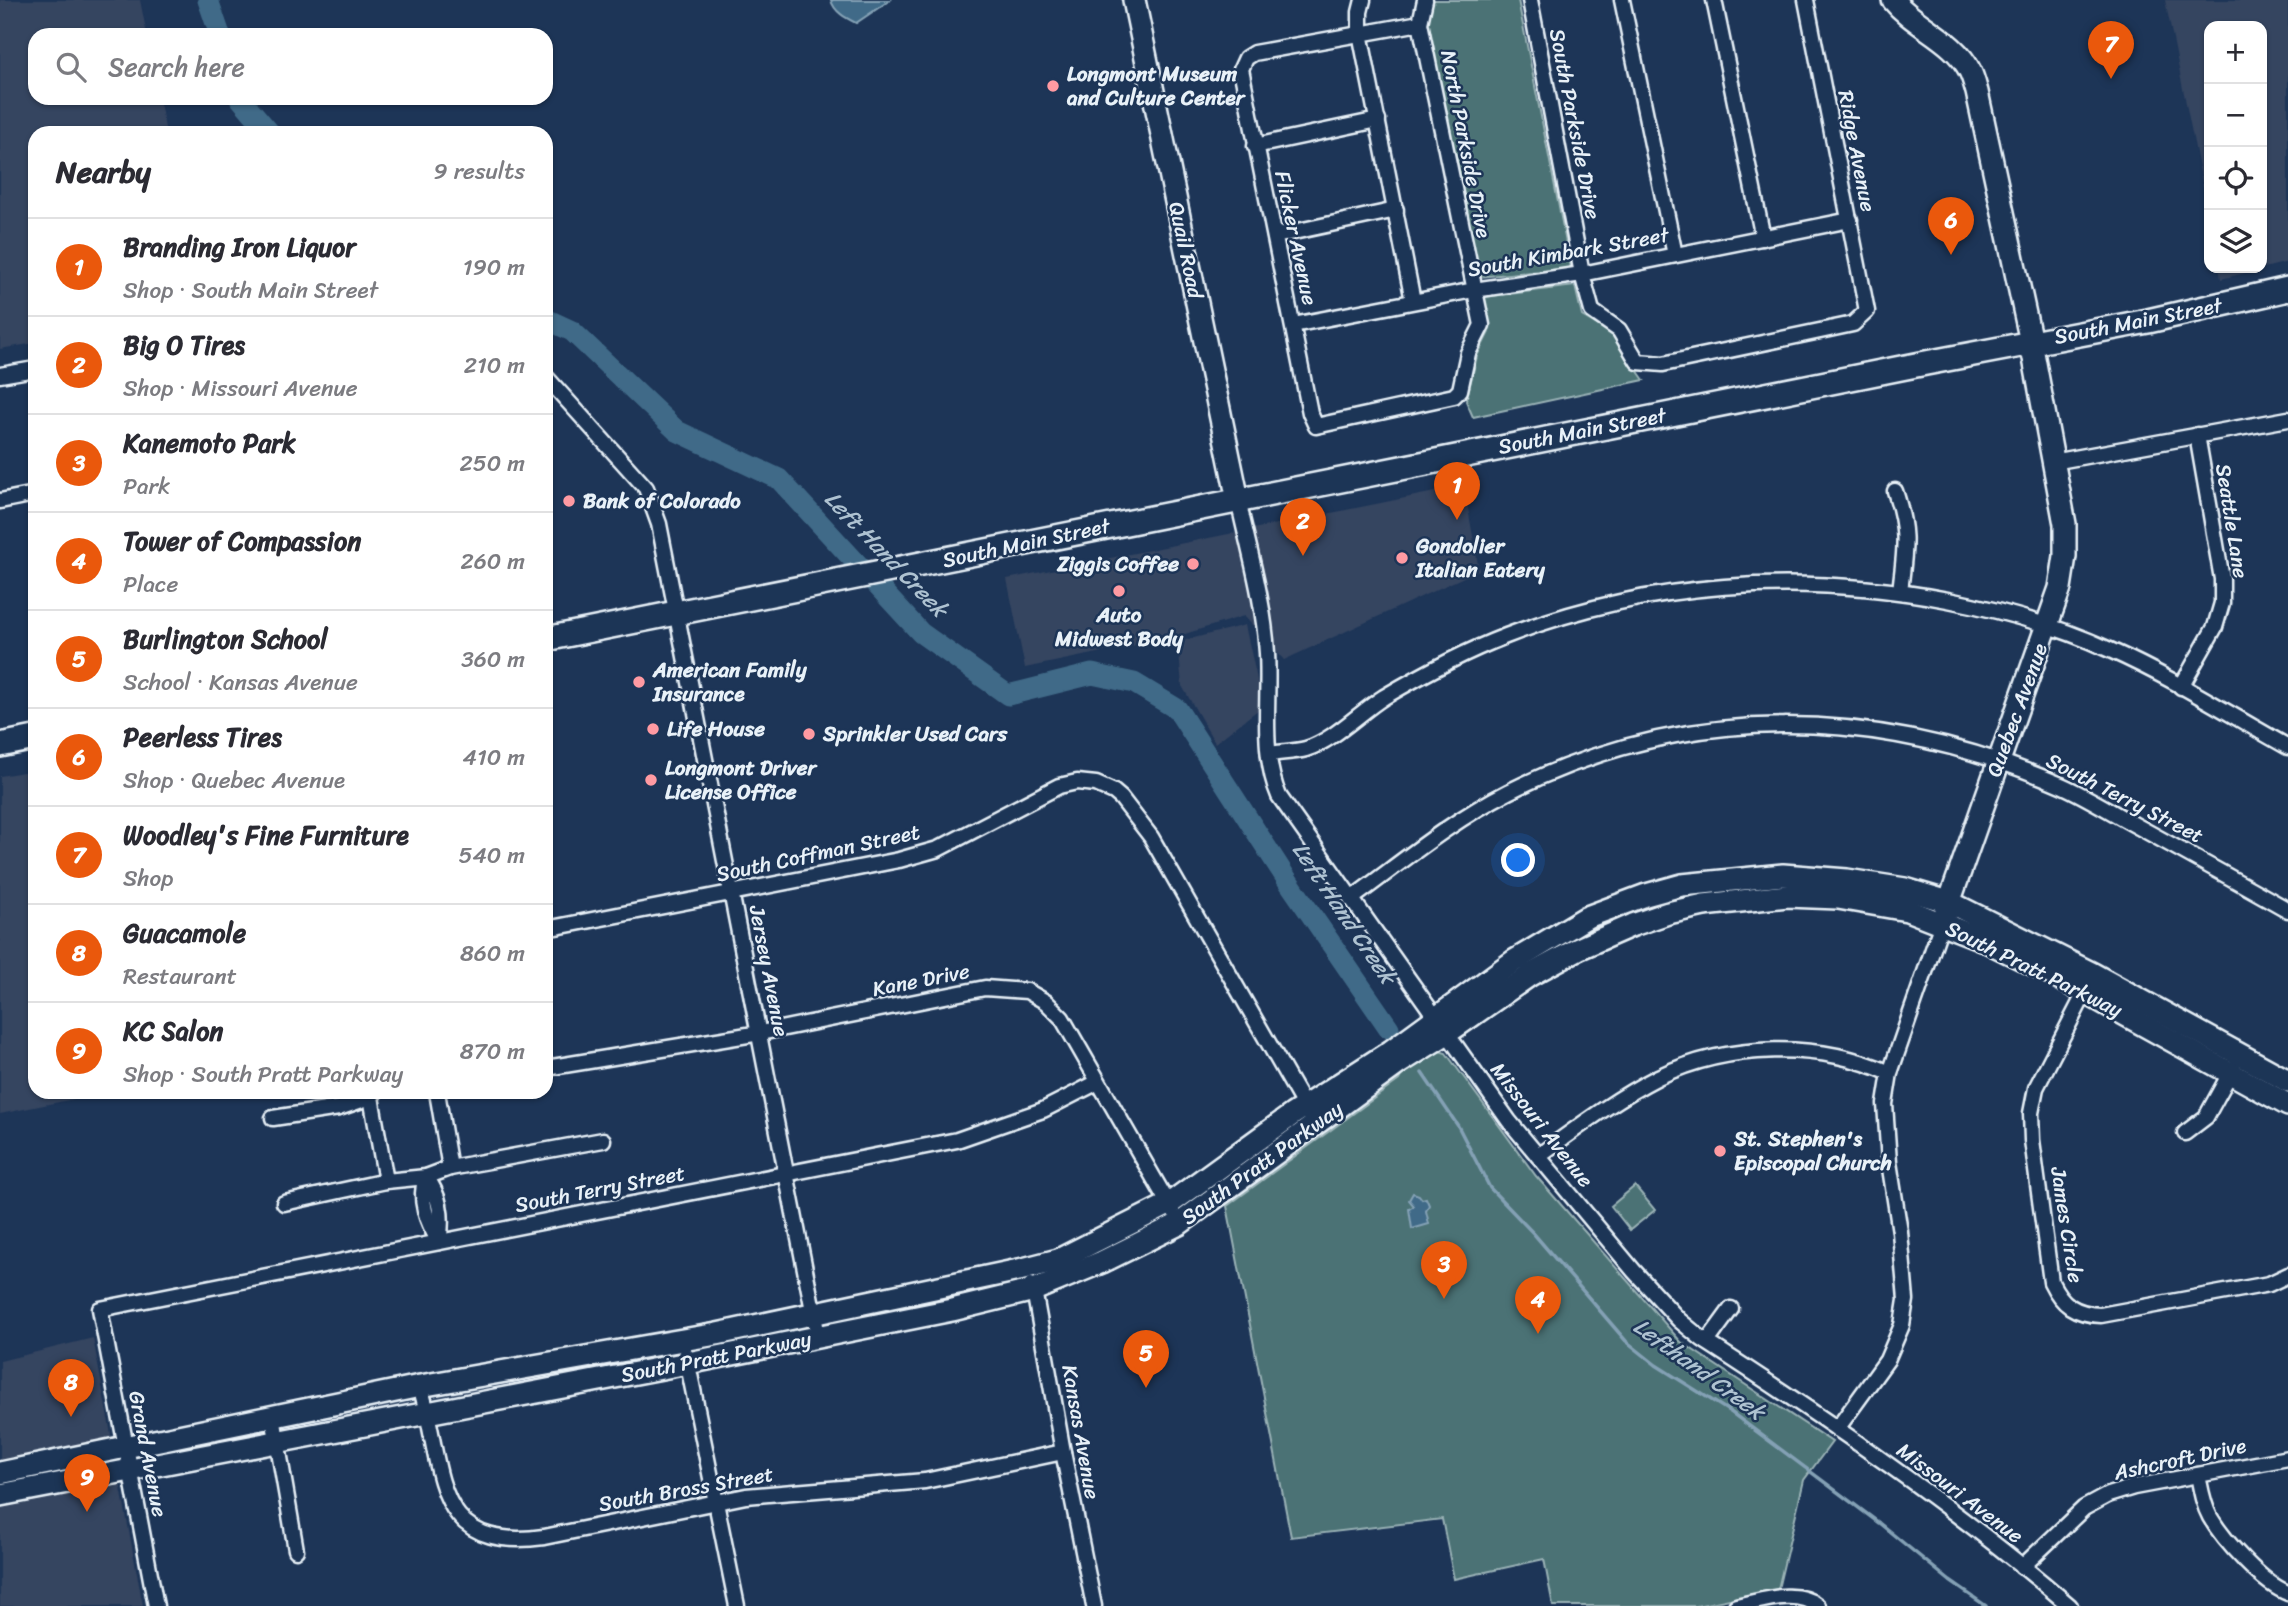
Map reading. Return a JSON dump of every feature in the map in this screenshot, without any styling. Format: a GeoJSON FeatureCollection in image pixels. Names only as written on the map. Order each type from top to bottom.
{"type":"FeatureCollection","features":[{"type":"Feature","properties":{"kind":"main road","name":"South Main Street"},"geometry":{"type":"LineString","coordinates":[[553,638],[2147,321],[2288,289]]}},
{"type":"Feature","properties":{"kind":"main road"},"geometry":{"type":"LineString","coordinates":[[0,745],[28,739]]}},
{"type":"Feature","properties":{"kind":"street","name":"Quail Road"},"geometry":{"type":"LineString","coordinates":[[1134,0],[1238,500]]}},
{"type":"Feature","properties":{"kind":"street"},"geometry":{"type":"LineString","coordinates":[[1363,0],[1360,33],[1413,301]]}},
{"type":"Feature","properties":{"kind":"street","name":"North Parkside Drive"},"geometry":{"type":"LineString","coordinates":[[1316,426],[1454,396],[1460,390],[1468,353],[1482,326],[1420,23],[1425,0]]}},
{"type":"Feature","properties":{"kind":"street","name":"South Parkside Drive"},"geometry":{"type":"LineString","coordinates":[[1530,0],[1582,274],[1592,311],[1619,330],[1638,362]]}},
{"type":"Feature","properties":{"kind":"street"},"geometry":{"type":"LineString","coordinates":[[1622,0],[1675,255]]}},
{"type":"Feature","properties":{"kind":"street"},"geometry":{"type":"LineString","coordinates":[[1714,0],[1763,238]]}},
{"type":"Feature","properties":{"kind":"street","name":"Ridge Avenue"},"geometry":{"type":"LineString","coordinates":[[1638,362],[1662,364],[1750,347],[1853,324],[1867,311],[1805,0]]}},
{"type":"Feature","properties":{"kind":"street","name":"Quebec Avenue"},"geometry":{"type":"LineString","coordinates":[[1837,1429],[1887,1360],[1902,1325],[1906,1300],[1886,1134],[1885,1104],[1890,1073],[2048,625],[2060,588],[2065,556],[2065,524],[2031,342],[1977,92],[1969,70],[1956,52],[1905,14],[1893,0]]}},
{"type":"Feature","properties":{"kind":"street"},"geometry":{"type":"LineString","coordinates":[[1360,33],[1420,23]]}},
{"type":"Feature","properties":{"kind":"street","name":"Flicker Avenue"},"geometry":{"type":"LineString","coordinates":[[1316,426],[1310,413],[1241,69],[1246,58],[1254,53],[1360,33]]}},
{"type":"Feature","properties":{"kind":"street"},"geometry":{"type":"LineString","coordinates":[[1255,146],[1378,120]]}},
{"type":"Feature","properties":{"kind":"street"},"geometry":{"type":"LineString","coordinates":[[1275,236],[1396,210]]}},
{"type":"Feature","properties":{"kind":"street","name":"South Kimbark Street"},"geometry":{"type":"LineString","coordinates":[[1293,325],[1474,290],[1582,274],[1850,220]]}},
{"type":"Feature","properties":{"kind":"street"},"geometry":{"type":"LineString","coordinates":[[0,375],[28,370]]}},
{"type":"Feature","properties":{"kind":"street","name":"Jersey Avenue"},"geometry":{"type":"LineString","coordinates":[[553,393],[646,488],[659,524],[818,1336]]}},
{"type":"Feature","properties":{"kind":"street"},"geometry":{"type":"LineString","coordinates":[[2053,463],[2288,419]]}},
{"type":"Feature","properties":{"kind":"street","name":"Seattle Lane"},"geometry":{"type":"LineString","coordinates":[[2181,687],[2215,627],[2222,603],[2222,579],[2197,435]]}},
{"type":"Feature","properties":{"kind":"street"},"geometry":{"type":"LineString","coordinates":[[1895,491],[1903,515],[1906,541],[1900,591]]}},
{"type":"Feature","properties":{"kind":"street"},"geometry":{"type":"LineString","coordinates":[[0,502],[28,496]]}},
{"type":"Feature","properties":{"kind":"street","name":"Missouri Avenue"},"geometry":{"type":"LineString","coordinates":[[1238,500],[1267,651],[1272,780],[1279,796],[1509,1121],[1634,1271],[1679,1320],[1707,1342],[1911,1481],[2070,1606]]}},
{"type":"Feature","properties":{"kind":"street"},"geometry":{"type":"LineString","coordinates":[[1269,754],[1306,749],[1319,743],[1382,698],[1447,662],[1506,636],[1624,600],[1678,590],[1747,584],[1808,583],[1900,591],[1978,606],[2048,625],[2109,649],[2288,747]]}},
{"type":"Feature","properties":{"kind":"street","name":"South Terry Street"},"geometry":{"type":"LineString","coordinates":[[1351,899],[1451,826],[1506,793],[1549,773],[1652,740],[1708,730],[1765,725],[1808,725],[1868,730],[1927,740],[1999,761],[2063,786],[2288,910]]}},
{"type":"Feature","properties":{"kind":"street","name":"South Coffman Street"},"geometry":{"type":"LineString","coordinates":[[553,928],[898,860],[937,849],[1059,786],[1077,782],[1096,784],[1121,798],[1151,837],[1310,1116]]}},
{"type":"Feature","properties":{"kind":"street","name":"South Pratt Parkway"},"geometry":{"type":"LineString","coordinates":[[0,1472],[420,1386],[814,1314],[1058,1260],[1169,1204],[1399,1063],[1514,961],[1587,917],[1646,895],[1682,886],[1783,875],[1847,880],[1905,889],[1949,902],[2236,1063],[2288,1081]]}},
{"type":"Feature","properties":{"kind":"street","name":"South Pratt Parkway"},"geometry":{"type":"LineString","coordinates":[[1442,1025],[1577,949],[1633,925],[1692,907],[1787,896],[1838,898],[1907,910],[2090,983]]}},
{"type":"Feature","properties":{"kind":"street","name":"James Circle"},"geometry":{"type":"LineString","coordinates":[[2090,983],[2036,1088],[2031,1113],[2032,1140],[2051,1282],[2058,1297],[2070,1308],[2084,1315],[2101,1315],[2269,1284],[2288,1275]]}},
{"type":"Feature","properties":{"kind":"street","name":"Kane Drive"},"geometry":{"type":"LineString","coordinates":[[553,1067],[760,1033],[985,988],[1027,991],[1046,1002],[1062,1018],[1180,1224]]}},
{"type":"Feature","properties":{"kind":"street"},"geometry":{"type":"LineString","coordinates":[[1538,1156],[1615,1101],[1659,1077],[1695,1063],[1733,1054],[1758,1051],[1809,1052],[1847,1058],[1890,1073]]}},
{"type":"Feature","properties":{"kind":"street"},"geometry":{"type":"LineString","coordinates":[[2185,1133],[2206,1117],[2236,1063]]}},
{"type":"Feature","properties":{"kind":"street","name":"South Pratt Parkway"},"geometry":{"type":"LineString","coordinates":[[2236,1063],[2288,1105]]}},
{"type":"Feature","properties":{"kind":"street","name":"South Terry Street"},"geometry":{"type":"LineString","coordinates":[[100,1309],[957,1140],[1043,1110],[1098,1082]]}},
{"type":"Feature","properties":{"kind":"street"},"geometry":{"type":"LineString","coordinates":[[273,1118],[339,1108],[363,1099]]}},
{"type":"Feature","properties":{"kind":"street"},"geometry":{"type":"LineString","coordinates":[[374,1099],[386,1181]]}},
{"type":"Feature","properties":{"kind":"street"},"geometry":{"type":"LineString","coordinates":[[438,1099],[450,1168]]}},
{"type":"Feature","properties":{"kind":"street","name":"South Pratt Parkway"},"geometry":{"type":"LineString","coordinates":[[0,1495],[688,1363],[952,1310],[1034,1290],[1102,1262],[1180,1224],[1310,1116]]}},
{"type":"Feature","properties":{"kind":"street"},"geometry":{"type":"LineString","coordinates":[[284,1203],[386,1181],[426,1177],[450,1168],[603,1140]]}},
{"type":"Feature","properties":{"kind":"street"},"geometry":{"type":"LineString","coordinates":[[426,1177],[435,1188],[443,1223],[439,1242]]}},
{"type":"Feature","properties":{"kind":"street","name":"Kansas Avenue"},"geometry":{"type":"LineString","coordinates":[[1019,1270],[1034,1290],[1094,1606]]}},
{"type":"Feature","properties":{"kind":"street","name":"Grand Avenue"},"geometry":{"type":"LineString","coordinates":[[100,1309],[156,1606]]}},
{"type":"Feature","properties":{"kind":"street"},"geometry":{"type":"LineString","coordinates":[[1707,1342],[1731,1309]]}},
{"type":"Feature","properties":{"kind":"street"},"geometry":{"type":"LineString","coordinates":[[683,1340],[737,1606]]}},
{"type":"Feature","properties":{"kind":"street","name":"South Bross Street"},"geometry":{"type":"LineString","coordinates":[[420,1386],[446,1495],[452,1509],[465,1524],[482,1534],[497,1538],[520,1540],[544,1537],[716,1501],[925,1480],[1063,1452]]}},
{"type":"Feature","properties":{"kind":"street"},"geometry":{"type":"LineString","coordinates":[[273,1417],[296,1550]]}},
{"type":"Feature","properties":{"kind":"street","name":"Ashcroft Drive"},"geometry":{"type":"LineString","coordinates":[[2022,1567],[2084,1508],[2108,1495],[2134,1487],[2288,1458]]}},
{"type":"Feature","properties":{"kind":"street"},"geometry":{"type":"LineString","coordinates":[[2198,1475],[2210,1517],[2223,1535],[2265,1581],[2288,1593]]}},
{"type":"Feature","properties":{"kind":"street"},"geometry":{"type":"LineString","coordinates":[[1736,1606],[1798,1596],[1811,1600],[1818,1606]]}},
{"type":"Feature","properties":{"kind":"shaded area"},"geometry":{"type":"Polygon","coordinates":[[[0,0],[140,0],[146,28],[28,28],[28,105],[160,105],[165,126],[28,126],[28,344],[0,349],[0,0]]]}},
{"type":"Feature","properties":{"kind":"shaded area"},"geometry":{"type":"Polygon","coordinates":[[[831,0],[890,0],[856,23],[844,17],[831,0]]]}},
{"type":"Feature","properties":{"kind":"shaded area"},"geometry":{"type":"Polygon","coordinates":[[[2165,0],[2288,0],[2288,262],[2267,267],[2267,21],[2204,21],[2204,192],[2165,0]]]}},
{"type":"Feature","properties":{"kind":"shaded area"},"geometry":{"type":"Polygon","coordinates":[[[2220,273],[2245,273],[2221,279],[2220,273]]]}},
{"type":"Feature","properties":{"kind":"shaded area"},"geometry":{"type":"Polygon","coordinates":[[[1464,486],[1479,570],[1284,660],[1244,616],[1175,637],[1025,668],[1007,579],[1464,486]]]}},
{"type":"Feature","properties":{"kind":"shaded area"},"geometry":{"type":"Polygon","coordinates":[[[1245,625],[1263,706],[1215,743],[1182,686],[1178,642],[1245,625]]]}},
{"type":"Feature","properties":{"kind":"shaded area"},"geometry":{"type":"Polygon","coordinates":[[[28,771],[28,1099],[74,1099],[0,1114],[0,776],[28,771]]]}},
{"type":"Feature","properties":{"kind":"shaded area"},"geometry":{"type":"Polygon","coordinates":[[[1413,1193],[1422,1199],[1426,1198],[1429,1205],[1426,1211],[1429,1224],[1412,1229],[1409,1209],[1414,1206],[1409,1200],[1413,1193]]]}},
{"type":"Feature","properties":{"kind":"shaded area"},"geometry":{"type":"Polygon","coordinates":[[[93,1338],[143,1606],[0,1606],[0,1361],[93,1338]]]}},
{"type":"Feature","properties":{"kind":"green space"},"geometry":{"type":"Polygon","coordinates":[[[1431,0],[1518,0],[1571,268],[1479,277],[1429,29],[1427,10],[1431,0]]]}},
{"type":"Feature","properties":{"kind":"green space"},"geometry":{"type":"Polygon","coordinates":[[[1575,286],[1582,316],[1611,333],[1644,380],[1473,417],[1466,401],[1477,356],[1489,332],[1483,297],[1575,286]]]}},
{"type":"Feature","properties":{"kind":"green space"},"geometry":{"type":"Polygon","coordinates":[[[1439,1051],[1446,1053],[1536,1176],[1681,1342],[1832,1442],[1804,1480],[1778,1589],[1696,1606],[1553,1606],[1544,1559],[1454,1579],[1442,1519],[1291,1537],[1227,1206],[1399,1080],[1411,1065],[1439,1051]]]}},
{"type":"Feature","properties":{"kind":"green space"},"geometry":{"type":"Polygon","coordinates":[[[1635,1186],[1655,1210],[1630,1230],[1611,1206],[1635,1186]]]}},
{"type":"Feature","properties":{"kind":"waterway","name":"Left Hand Creek"},"geometry":{"type":"LineString","coordinates":[[208,0],[218,28]]}},
{"type":"Feature","properties":{"kind":"waterway","name":"Left Hand Creek"},"geometry":{"type":"LineString","coordinates":[[246,105],[264,126]]}},
{"type":"Feature","properties":{"kind":"waterway","name":"Left Hand Creek"},"geometry":{"type":"LineString","coordinates":[[553,322],[572,331],[677,431],[779,479],[921,633],[1008,695],[1092,674],[1134,683],[1177,709],[1288,881],[1389,1028]]}},
{"type":"Feature","properties":{"kind":"waterway","name":"Lefthand Creek"},"geometry":{"type":"LineString","coordinates":[[1422,1073],[1458,1126],[1490,1188],[1534,1234],[1626,1341],[1656,1365],[1732,1413],[1986,1606]]}},
{"type":"Feature","properties":{"kind":"place","name":"Woodley's Fine Furniture"},"geometry":{"type":"Point","coordinates":[2111,79]}},
{"type":"Feature","properties":{"kind":"place","name":"Longmont Museum and Culture Center"},"geometry":{"type":"Point","coordinates":[1053,86]}},
{"type":"Feature","properties":{"kind":"place","name":"Peerless Tires"},"geometry":{"type":"Point","coordinates":[1951,255]}},
{"type":"Feature","properties":{"kind":"place","name":"Bank of Colorado"},"geometry":{"type":"Point","coordinates":[569,501]}},
{"type":"Feature","properties":{"kind":"place","name":"Branding Iron Liquor"},"geometry":{"type":"Point","coordinates":[1457,520]}},
{"type":"Feature","properties":{"kind":"place","name":"Big O Tires"},"geometry":{"type":"Point","coordinates":[1303,556]}},
{"type":"Feature","properties":{"kind":"place","name":"Gondolier Italian Eatery"},"geometry":{"type":"Point","coordinates":[1402,558]}},
{"type":"Feature","properties":{"kind":"place","name":"Ziggis Coffee"},"geometry":{"type":"Point","coordinates":[1193,564]}},
{"type":"Feature","properties":{"kind":"place","name":"Auto Midwest Body"},"geometry":{"type":"Point","coordinates":[1119,591]}},
{"type":"Feature","properties":{"kind":"place","name":"American Family Insurance"},"geometry":{"type":"Point","coordinates":[639,682]}},
{"type":"Feature","properties":{"kind":"place","name":"Life House"},"geometry":{"type":"Point","coordinates":[653,729]}},
{"type":"Feature","properties":{"kind":"place","name":"Sprinkler Used Cars"},"geometry":{"type":"Point","coordinates":[809,734]}},
{"type":"Feature","properties":{"kind":"place","name":"Longmont Driver License Office"},"geometry":{"type":"Point","coordinates":[651,780]}},
{"type":"Feature","properties":{"kind":"place","name":"St. Stephen's Episcopal Church"},"geometry":{"type":"Point","coordinates":[1720,1151]}},
{"type":"Feature","properties":{"kind":"place","name":"Kanemoto Park"},"geometry":{"type":"Point","coordinates":[1444,1299]}},
{"type":"Feature","properties":{"kind":"place","name":"Tower of Compassion"},"geometry":{"type":"Point","coordinates":[1538,1334]}},
{"type":"Feature","properties":{"kind":"place","name":"Burlington School"},"geometry":{"type":"Point","coordinates":[1146,1388]}},
{"type":"Feature","properties":{"kind":"place","name":"Guacamole"},"geometry":{"type":"Point","coordinates":[71,1417]}},
{"type":"Feature","properties":{"kind":"place","name":"KC Salon"},"geometry":{"type":"Point","coordinates":[87,1512]}}]}
